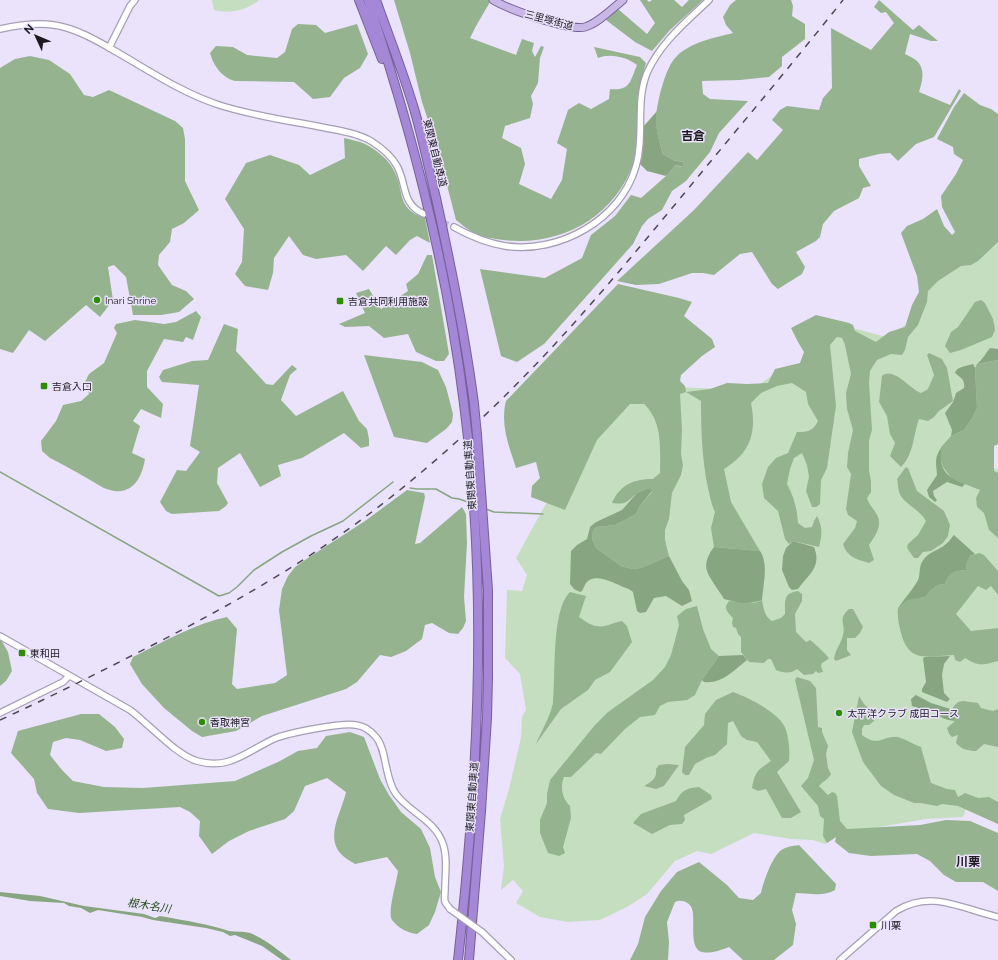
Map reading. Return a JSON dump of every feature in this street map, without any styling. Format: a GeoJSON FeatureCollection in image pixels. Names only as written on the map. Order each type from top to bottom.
{"type":"FeatureCollection","features":[{"type":"Feature","properties":{"kind":"highway"},"geometry":{"type":"LineString","coordinates":[[359,0],[383,62],[412,145]]}},
{"type":"Feature","properties":{"kind":"highway","name":"東関東自動車道"},"geometry":{"type":"LineString","coordinates":[[368,0],[388,61],[412,145],[437,245],[455,339],[468,438],[475,460],[488,590],[487,718],[469,960]]}},
{"type":"Feature","properties":{"kind":"highway","name":"東関東自動車道"},"geometry":{"type":"LineString","coordinates":[[376,0],[396,54],[427,159],[448,249],[463,331],[478,435],[475,460],[479,679],[472,809],[458,960]]}},
{"type":"Feature","properties":{"kind":"highway"},"geometry":{"type":"LineString","coordinates":[[381,0],[396,54]]}},
{"type":"Feature","properties":{"kind":"main road","name":"三里塚街道"},"geometry":{"type":"LineString","coordinates":[[493,0],[525,14],[566,26],[580,28],[593,24],[623,0]]}},
{"type":"Feature","properties":{"kind":"street"},"geometry":{"type":"LineString","coordinates":[[109,48],[130,6],[135,0]]}},
{"type":"Feature","properties":{"kind":"street"},"geometry":{"type":"LineString","coordinates":[[454,227],[479,239],[492,243],[519,247],[538,246],[553,244],[574,236],[606,213],[625,190],[636,166],[641,138],[642,94],[648,71],[667,41],[709,0]]}},
{"type":"Feature","properties":{"kind":"street"},"geometry":{"type":"LineString","coordinates":[[0,29],[26,24],[56,25],[87,36],[186,91],[218,105],[345,132],[370,140],[388,154],[393,160],[399,170],[408,201],[424,214]]}},
{"type":"Feature","properties":{"kind":"street"},"geometry":{"type":"LineString","coordinates":[[0,636],[130,710],[185,756],[198,761],[220,764],[235,760],[277,738],[293,733],[343,724],[355,724],[365,728],[377,739],[381,746],[389,782],[396,795],[427,820],[440,836],[444,845],[445,902],[450,909],[482,932],[511,960]]}},
{"type":"Feature","properties":{"kind":"street"},"geometry":{"type":"LineString","coordinates":[[0,713],[63,682],[69,676]]}},
{"type":"Feature","properties":{"kind":"street"},"geometry":{"type":"LineString","coordinates":[[840,960],[896,911],[917,902],[929,900],[942,902],[998,917]]}},
{"type":"Feature","properties":{"kind":"shaded area"},"geometry":{"type":"Polygon","coordinates":[[[212,0],[259,0],[249,7],[238,11],[226,12],[214,10],[212,0]]]}},
{"type":"Feature","properties":{"kind":"shaded area"},"geometry":{"type":"Polygon","coordinates":[[[394,0],[489,0],[490,2],[470,38],[516,55],[522,39],[534,43],[532,51],[535,57],[541,46],[544,47],[540,58],[538,83],[531,96],[533,104],[530,118],[505,126],[502,138],[521,148],[525,164],[519,184],[551,199],[562,180],[567,149],[557,143],[568,110],[579,103],[591,109],[609,99],[610,89],[626,87],[629,84],[637,65],[628,60],[613,56],[598,58],[594,47],[640,57],[646,63],[639,94],[638,147],[634,162],[623,184],[610,203],[593,218],[573,229],[552,237],[530,241],[506,240],[478,235],[468,230],[456,220],[437,147],[422,102],[410,53],[394,0]]]}},
{"type":"Feature","properties":{"kind":"shaded area"},"geometry":{"type":"Polygon","coordinates":[[[640,0],[647,0],[649,2],[652,0],[674,0],[682,7],[689,0],[703,0],[670,30],[652,51],[635,42],[606,20],[618,9],[647,34],[655,23],[640,0]]]}},
{"type":"Feature","properties":{"kind":"shaded area"},"geometry":{"type":"Polygon","coordinates":[[[736,0],[791,0],[793,6],[792,16],[805,24],[805,39],[782,57],[782,66],[769,77],[740,80],[702,81],[703,94],[710,99],[748,101],[719,133],[710,152],[686,181],[672,191],[662,210],[648,219],[642,226],[633,244],[544,344],[517,362],[501,356],[480,269],[545,278],[582,258],[591,235],[615,216],[631,195],[641,198],[676,165],[682,167],[682,162],[673,160],[663,154],[658,136],[656,118],[662,86],[672,62],[682,52],[703,41],[733,33],[726,25],[723,17],[730,5],[736,0]]]}},
{"type":"Feature","properties":{"kind":"shaded area"},"geometry":{"type":"Polygon","coordinates":[[[879,0],[913,30],[919,25],[938,41],[931,41],[910,34],[905,54],[916,60],[922,68],[919,92],[950,105],[959,89],[961,91],[934,137],[916,144],[898,161],[890,153],[859,159],[859,166],[871,186],[863,188],[859,198],[834,211],[823,224],[820,237],[816,241],[796,252],[805,267],[802,274],[778,289],[772,284],[752,252],[740,254],[714,275],[692,273],[659,284],[636,285],[617,281],[694,210],[748,152],[757,160],[783,130],[772,120],[780,110],[787,106],[819,110],[823,98],[832,88],[831,28],[871,50],[894,23],[886,12],[881,13],[874,7],[879,0]]]}},
{"type":"Feature","properties":{"kind":"shaded area"},"geometry":{"type":"Polygon","coordinates":[[[298,24],[316,25],[325,33],[357,24],[368,54],[360,68],[344,78],[330,97],[313,99],[294,82],[235,81],[222,74],[211,58],[210,53],[216,46],[233,47],[247,55],[277,58],[285,52],[292,29],[298,24]]]}},
{"type":"Feature","properties":{"kind":"shaded area"},"geometry":{"type":"Polygon","coordinates":[[[30,56],[49,60],[70,74],[84,95],[93,97],[109,90],[175,121],[183,128],[185,139],[185,181],[199,210],[184,223],[172,229],[170,242],[159,255],[158,265],[172,285],[186,291],[194,299],[179,312],[161,315],[133,315],[126,277],[114,265],[108,267],[113,300],[100,317],[86,305],[45,341],[29,330],[13,353],[0,349],[0,68],[15,59],[30,56]]]}},
{"type":"Feature","properties":{"kind":"shaded area"},"geometry":{"type":"Polygon","coordinates":[[[964,93],[980,105],[991,109],[998,114],[998,242],[978,261],[971,265],[961,266],[938,281],[928,291],[927,302],[918,325],[908,337],[905,350],[902,355],[891,354],[877,360],[870,371],[869,383],[872,430],[869,440],[869,470],[871,492],[867,498],[879,519],[878,531],[869,545],[874,560],[869,563],[853,557],[847,552],[843,544],[855,528],[857,521],[848,515],[846,509],[851,474],[847,467],[848,453],[853,430],[847,409],[846,393],[851,374],[845,345],[842,338],[837,337],[830,345],[836,406],[827,468],[821,480],[820,504],[816,507],[812,507],[806,491],[809,477],[807,465],[802,453],[794,458],[787,484],[795,503],[798,523],[805,528],[812,527],[817,516],[821,531],[819,547],[793,541],[789,544],[785,539],[778,511],[764,498],[762,484],[768,467],[776,458],[788,453],[797,432],[810,430],[818,421],[808,404],[806,392],[792,383],[777,386],[761,393],[751,403],[753,424],[750,441],[740,456],[724,469],[731,502],[760,551],[714,547],[711,528],[715,512],[712,506],[704,467],[701,401],[686,392],[710,389],[727,383],[768,383],[775,369],[800,363],[804,352],[791,328],[816,315],[849,323],[853,325],[855,331],[876,342],[889,332],[905,327],[912,305],[919,292],[917,276],[901,233],[907,226],[923,219],[937,209],[944,226],[952,235],[955,232],[942,207],[941,196],[956,174],[963,160],[954,154],[953,147],[937,139],[954,107],[964,93]]]}},
{"type":"Feature","properties":{"kind":"shaded area"},"geometry":{"type":"Polygon","coordinates":[[[657,111],[657,127],[663,154],[673,160],[682,162],[683,167],[676,165],[666,176],[647,171],[638,162],[643,127],[657,111]]]}},
{"type":"Feature","properties":{"kind":"shaded area"},"geometry":{"type":"Polygon","coordinates":[[[344,138],[365,144],[385,158],[397,177],[405,204],[415,214],[425,218],[430,243],[417,236],[410,240],[396,255],[386,246],[363,271],[346,255],[316,259],[303,255],[289,236],[274,258],[273,273],[268,290],[245,286],[235,274],[242,262],[244,229],[225,199],[246,163],[270,155],[299,165],[310,175],[345,158],[344,138]]]}},
{"type":"Feature","properties":{"kind":"shaded area","name":"太平洋クラブ 成田コース"},"geometry":{"type":"Polygon","coordinates":[[[998,206],[998,442],[991,445],[990,466],[998,470],[998,824],[966,809],[963,817],[926,819],[844,833],[825,844],[813,840],[791,839],[754,833],[711,854],[697,851],[675,861],[647,894],[627,907],[600,920],[568,922],[540,917],[516,903],[523,891],[513,880],[501,890],[504,866],[500,819],[521,738],[522,717],[526,710],[520,674],[505,658],[507,590],[522,591],[527,575],[516,558],[543,509],[598,419],[628,402],[671,387],[752,390],[778,371],[802,364],[849,327],[886,337],[909,323],[921,287],[998,206]]]}},
{"type":"Feature","properties":{"kind":"shaded area"},"geometry":{"type":"Polygon","coordinates":[[[427,255],[432,255],[449,354],[444,361],[436,361],[416,352],[408,334],[384,338],[369,326],[345,327],[339,324],[365,313],[356,293],[369,289],[381,309],[408,291],[406,284],[418,274],[427,255]]]}},
{"type":"Feature","properties":{"kind":"shaded area"},"geometry":{"type":"Polygon","coordinates":[[[618,284],[692,302],[684,316],[712,339],[715,347],[702,356],[681,375],[680,381],[685,386],[686,392],[680,394],[682,430],[681,454],[683,465],[681,475],[672,493],[669,519],[665,530],[665,540],[669,556],[641,568],[632,569],[621,566],[596,548],[592,539],[593,530],[597,527],[615,525],[636,514],[639,507],[652,492],[648,488],[639,492],[626,502],[621,504],[612,503],[623,487],[639,480],[653,479],[660,473],[660,445],[657,427],[655,419],[644,404],[630,404],[597,440],[565,510],[531,497],[532,486],[540,478],[536,462],[516,468],[506,435],[504,410],[506,401],[618,284]]]}},
{"type":"Feature","properties":{"kind":"shaded area"},"geometry":{"type":"Polygon","coordinates":[[[981,300],[985,303],[993,319],[995,330],[992,337],[950,353],[945,346],[951,332],[958,327],[975,302],[981,300]]]}},
{"type":"Feature","properties":{"kind":"shaded area"},"geometry":{"type":"Polygon","coordinates":[[[196,311],[201,317],[193,340],[186,337],[183,342],[164,339],[147,371],[147,387],[163,404],[161,418],[141,409],[133,421],[140,426],[132,453],[145,459],[144,466],[135,484],[124,490],[118,491],[107,489],[50,458],[42,451],[41,441],[56,421],[63,405],[81,401],[89,394],[85,382],[89,374],[104,363],[117,333],[114,328],[116,324],[135,320],[164,324],[176,322],[196,311]]]}},
{"type":"Feature","properties":{"kind":"shaded area"},"geometry":{"type":"Polygon","coordinates":[[[224,324],[238,329],[236,351],[266,384],[273,385],[292,365],[297,369],[290,375],[281,400],[296,416],[343,391],[359,421],[367,429],[369,446],[361,448],[344,433],[302,458],[278,465],[281,476],[260,487],[240,453],[218,468],[217,483],[228,503],[226,506],[219,511],[172,514],[166,511],[160,502],[177,470],[186,471],[200,452],[190,446],[199,385],[162,382],[159,377],[163,370],[192,361],[208,360],[224,324]]]}},
{"type":"Feature","properties":{"kind":"shaded area"},"geometry":{"type":"Polygon","coordinates":[[[990,348],[998,349],[998,360],[977,364],[982,358],[990,348]]]}},
{"type":"Feature","properties":{"kind":"shaded area"},"geometry":{"type":"Polygon","coordinates":[[[929,353],[942,359],[947,368],[953,401],[928,421],[919,419],[911,451],[901,467],[890,456],[895,443],[890,434],[887,416],[879,402],[882,376],[891,374],[896,376],[921,393],[928,389],[934,375],[927,355],[929,353]]]}},
{"type":"Feature","properties":{"kind":"shaded area"},"geometry":{"type":"Polygon","coordinates":[[[364,355],[422,362],[438,370],[446,387],[453,414],[452,422],[446,429],[427,443],[394,437],[364,355]]]}},
{"type":"Feature","properties":{"kind":"shaded area"},"geometry":{"type":"Polygon","coordinates":[[[998,360],[998,444],[994,446],[994,471],[998,473],[998,538],[989,530],[984,513],[977,507],[976,498],[980,490],[952,479],[943,467],[940,457],[942,446],[951,436],[964,430],[973,417],[977,407],[975,368],[977,364],[998,360]]]}},
{"type":"Feature","properties":{"kind":"shaded area"},"geometry":{"type":"Polygon","coordinates":[[[973,364],[975,368],[977,407],[973,417],[964,430],[951,436],[952,430],[945,413],[953,402],[956,393],[964,388],[963,381],[955,373],[959,368],[973,364]]]}},
{"type":"Feature","properties":{"kind":"shaded area"},"geometry":{"type":"Polygon","coordinates":[[[942,446],[941,460],[944,471],[952,478],[965,484],[962,487],[947,482],[933,491],[937,500],[935,502],[929,497],[927,490],[937,475],[936,460],[942,446]]]}},
{"type":"Feature","properties":{"kind":"shaded area"},"geometry":{"type":"Polygon","coordinates":[[[906,467],[908,468],[917,491],[944,511],[950,525],[948,536],[943,543],[931,551],[923,552],[918,558],[914,558],[907,548],[908,544],[918,535],[926,521],[920,513],[904,500],[899,492],[897,479],[906,467]]]}},
{"type":"Feature","properties":{"kind":"shaded area"},"geometry":{"type":"Polygon","coordinates":[[[648,488],[652,491],[639,507],[636,514],[615,525],[597,527],[593,530],[592,539],[596,548],[621,566],[632,569],[641,568],[669,556],[682,581],[689,590],[692,601],[682,606],[666,596],[654,598],[646,612],[640,613],[637,611],[633,592],[611,582],[598,578],[589,580],[580,592],[574,589],[570,584],[571,551],[587,539],[590,527],[596,522],[622,510],[637,493],[648,488]]]}},
{"type":"Feature","properties":{"kind":"shaded area"},"geometry":{"type":"Polygon","coordinates":[[[407,490],[424,493],[425,497],[415,544],[420,543],[462,507],[466,514],[467,543],[464,597],[466,621],[458,634],[449,633],[432,623],[425,625],[422,639],[406,651],[391,657],[380,655],[357,682],[346,689],[262,716],[236,731],[202,737],[192,731],[164,708],[142,684],[130,664],[133,657],[191,629],[227,617],[237,629],[232,684],[237,689],[275,683],[287,675],[279,610],[282,589],[288,576],[295,567],[365,521],[407,490]]]}},
{"type":"Feature","properties":{"kind":"shaded area"},"geometry":{"type":"Polygon","coordinates":[[[954,535],[975,554],[970,556],[967,561],[966,570],[952,573],[945,584],[938,585],[925,597],[907,600],[898,608],[918,580],[921,564],[924,559],[930,553],[945,545],[954,535]]]}},
{"type":"Feature","properties":{"kind":"shaded area"},"geometry":{"type":"Polygon","coordinates":[[[793,541],[814,547],[816,560],[813,570],[798,589],[792,590],[789,587],[782,570],[783,556],[786,548],[793,541]]]}},
{"type":"Feature","properties":{"kind":"shaded area"},"geometry":{"type":"Polygon","coordinates":[[[714,547],[760,551],[763,556],[765,568],[762,600],[752,603],[743,603],[724,599],[708,574],[706,568],[710,552],[714,547]]]}},
{"type":"Feature","properties":{"kind":"shaded area"},"geometry":{"type":"Polygon","coordinates":[[[979,553],[984,555],[998,571],[998,595],[991,586],[986,590],[978,586],[956,614],[971,631],[998,628],[998,661],[978,664],[965,658],[960,662],[955,660],[954,655],[928,657],[914,654],[909,650],[901,633],[898,608],[907,599],[925,597],[938,585],[945,584],[952,573],[966,570],[967,560],[970,556],[979,553]]]}},
{"type":"Feature","properties":{"kind":"shaded area"},"geometry":{"type":"Polygon","coordinates":[[[798,591],[802,594],[802,601],[795,614],[796,632],[806,642],[810,640],[812,641],[829,658],[822,663],[821,666],[823,672],[818,673],[816,671],[813,674],[804,675],[797,669],[795,671],[781,672],[776,670],[771,659],[768,659],[764,663],[749,662],[741,652],[741,637],[736,628],[733,627],[733,618],[726,610],[726,606],[729,601],[754,603],[762,600],[766,615],[772,621],[781,618],[785,614],[785,602],[787,596],[798,591]]]}},
{"type":"Feature","properties":{"kind":"shaded area"},"geometry":{"type":"Polygon","coordinates":[[[570,592],[586,596],[579,617],[592,625],[600,626],[606,626],[622,621],[627,626],[632,642],[610,672],[595,680],[588,690],[561,709],[536,744],[552,707],[557,628],[564,601],[570,592]]]}},
{"type":"Feature","properties":{"kind":"shaded area"},"geometry":{"type":"Polygon","coordinates":[[[697,606],[703,629],[711,649],[719,656],[702,680],[695,695],[687,700],[668,702],[660,706],[655,715],[640,717],[625,729],[601,754],[596,753],[571,777],[564,777],[562,792],[565,800],[570,806],[571,818],[563,847],[565,853],[559,856],[548,853],[540,833],[540,820],[547,803],[550,780],[595,725],[608,712],[653,680],[665,667],[671,655],[679,625],[677,616],[686,609],[697,606]]]}},
{"type":"Feature","properties":{"kind":"shaded area"},"geometry":{"type":"Polygon","coordinates":[[[849,609],[853,609],[863,627],[855,638],[847,638],[847,650],[851,655],[836,661],[834,659],[844,631],[843,616],[849,609]]]}},
{"type":"Feature","properties":{"kind":"shaded area"},"geometry":{"type":"Polygon","coordinates":[[[0,638],[8,652],[12,671],[6,681],[0,686],[0,638]]]}},
{"type":"Feature","properties":{"kind":"shaded area"},"geometry":{"type":"Polygon","coordinates":[[[743,655],[747,660],[727,676],[710,682],[704,682],[702,680],[719,656],[743,655]]]}},
{"type":"Feature","properties":{"kind":"shaded area"},"geometry":{"type":"Polygon","coordinates":[[[950,656],[944,664],[942,675],[944,693],[950,699],[947,702],[922,692],[926,682],[923,658],[950,656]]]}},
{"type":"Feature","properties":{"kind":"shaded area"},"geometry":{"type":"Polygon","coordinates":[[[797,677],[810,681],[816,688],[818,727],[822,728],[822,732],[828,746],[826,754],[828,768],[831,774],[819,786],[828,795],[832,792],[837,796],[840,821],[847,829],[920,825],[946,820],[970,821],[998,833],[998,891],[983,882],[956,882],[944,875],[930,861],[917,854],[871,856],[849,853],[835,842],[836,837],[827,843],[823,836],[824,819],[820,816],[818,806],[801,786],[808,778],[814,760],[795,680],[797,677]]]}},
{"type":"Feature","properties":{"kind":"shaded area"},"geometry":{"type":"Polygon","coordinates":[[[733,692],[755,702],[771,712],[783,724],[786,730],[789,746],[789,761],[777,772],[801,812],[791,818],[782,818],[766,789],[758,791],[752,788],[756,774],[771,761],[757,742],[747,740],[741,736],[733,721],[728,723],[727,744],[715,755],[695,764],[689,775],[685,775],[682,772],[685,747],[704,725],[705,714],[716,700],[733,692]]]}},
{"type":"Feature","properties":{"kind":"shaded area"},"geometry":{"type":"Polygon","coordinates":[[[916,695],[931,703],[954,710],[955,721],[943,718],[934,711],[929,712],[912,706],[911,699],[916,695]]]}},
{"type":"Feature","properties":{"kind":"shaded area"},"geometry":{"type":"Polygon","coordinates":[[[859,696],[864,704],[874,713],[874,721],[869,725],[864,725],[862,735],[873,741],[898,737],[921,747],[931,783],[947,789],[955,790],[958,797],[965,793],[978,798],[989,797],[998,802],[998,824],[958,806],[942,804],[937,806],[914,803],[894,795],[881,786],[863,762],[852,732],[859,696]]]}},
{"type":"Feature","properties":{"kind":"shaded area"},"geometry":{"type":"Polygon","coordinates":[[[963,701],[978,703],[981,708],[993,711],[998,709],[998,747],[984,744],[976,751],[967,750],[960,747],[956,743],[958,735],[952,737],[949,734],[947,728],[955,721],[953,707],[958,702],[963,701]]]}},
{"type":"Feature","properties":{"kind":"shaded area"},"geometry":{"type":"Polygon","coordinates":[[[81,714],[99,714],[115,727],[124,739],[122,748],[106,751],[80,740],[66,738],[53,742],[50,755],[73,781],[104,787],[143,788],[235,781],[278,762],[298,751],[317,748],[326,736],[350,732],[364,737],[380,779],[389,795],[401,812],[421,829],[430,848],[435,877],[441,892],[429,925],[417,934],[403,930],[392,920],[391,904],[398,871],[387,857],[355,864],[342,855],[337,848],[334,841],[334,833],[346,792],[327,778],[305,786],[294,811],[285,819],[249,831],[229,841],[212,854],[199,836],[200,821],[190,812],[180,807],[79,813],[48,809],[37,793],[34,779],[11,753],[18,731],[81,714]]]}},
{"type":"Feature","properties":{"kind":"shaded area"},"geometry":{"type":"Polygon","coordinates":[[[659,765],[679,765],[664,786],[656,789],[644,786],[655,777],[656,769],[659,765]]]}},
{"type":"Feature","properties":{"kind":"shaded area"},"geometry":{"type":"Polygon","coordinates":[[[699,787],[711,795],[712,799],[684,815],[685,820],[682,824],[670,825],[652,834],[633,823],[641,814],[676,801],[680,794],[685,790],[699,787]]]}},
{"type":"Feature","properties":{"kind":"shaded area"},"geometry":{"type":"Polygon","coordinates":[[[799,845],[836,884],[835,890],[821,894],[796,893],[792,910],[796,924],[793,945],[774,960],[743,960],[729,947],[709,952],[702,952],[698,950],[694,940],[692,909],[687,903],[680,901],[675,902],[667,922],[669,942],[668,960],[630,960],[638,944],[645,917],[661,891],[677,872],[699,862],[727,885],[739,898],[753,900],[761,893],[770,866],[779,852],[791,846],[799,845]]]}},
{"type":"Feature","properties":{"kind":"shaded area"},"geometry":{"type":"Polygon","coordinates":[[[0,892],[40,896],[84,906],[144,914],[155,918],[160,916],[229,931],[250,933],[256,935],[291,960],[282,960],[262,946],[235,935],[230,936],[223,932],[206,928],[98,910],[90,913],[81,908],[69,906],[64,903],[30,901],[0,896],[0,892]]]}},
{"type":"Feature","properties":{"kind":"waterway"},"geometry":{"type":"LineString","coordinates":[[0,472],[219,596],[229,593],[254,570],[282,552],[343,521],[393,482]]}},
{"type":"Feature","properties":{"kind":"waterway"},"geometry":{"type":"LineString","coordinates":[[410,488],[436,489],[452,498],[471,503]]}},
{"type":"Feature","properties":{"kind":"waterway"},"geometry":{"type":"LineString","coordinates":[[486,509],[494,512],[543,514]]}},
{"type":"Feature","properties":{"kind":"tunnel"},"geometry":{"type":"LineString","coordinates":[[428,215],[454,227]]}},
{"type":"Feature","properties":{"kind":"railway"},"geometry":{"type":"LineString","coordinates":[[0,720],[137,653],[254,590],[311,555],[365,517],[434,461],[500,401],[580,316],[618,273],[843,0]]}},
{"type":"Feature","properties":{"kind":"place","name":"Inari Shrine"},"geometry":{"type":"Point","coordinates":[97,300]}},
{"type":"Feature","properties":{"kind":"place","name":"吉倉共同利用施設"},"geometry":{"type":"Point","coordinates":[340,301]}},
{"type":"Feature","properties":{"kind":"place","name":"吉倉入口"},"geometry":{"type":"Point","coordinates":[44,386]}},
{"type":"Feature","properties":{"kind":"place","name":"東和田"},"geometry":{"type":"Point","coordinates":[22,653]}},
{"type":"Feature","properties":{"kind":"place","name":"太平洋クラブ 成田コース"},"geometry":{"type":"Point","coordinates":[839,713]}},
{"type":"Feature","properties":{"kind":"place","name":"香取神宮"},"geometry":{"type":"Point","coordinates":[202,722]}},
{"type":"Feature","properties":{"kind":"place","name":"川栗"},"geometry":{"type":"Point","coordinates":[873,925]}},
{"type":"Feature","properties":{"kind":"district","name":"吉倉"},"geometry":{"type":"Point","coordinates":[693,136]}},
{"type":"Feature","properties":{"kind":"district","name":"川栗"},"geometry":{"type":"Point","coordinates":[968,862]}},
{"type":"Feature","properties":{"kind":"water label","name":"根木名川"},"geometry":{"type":"Point","coordinates":[149,906]}}]}
